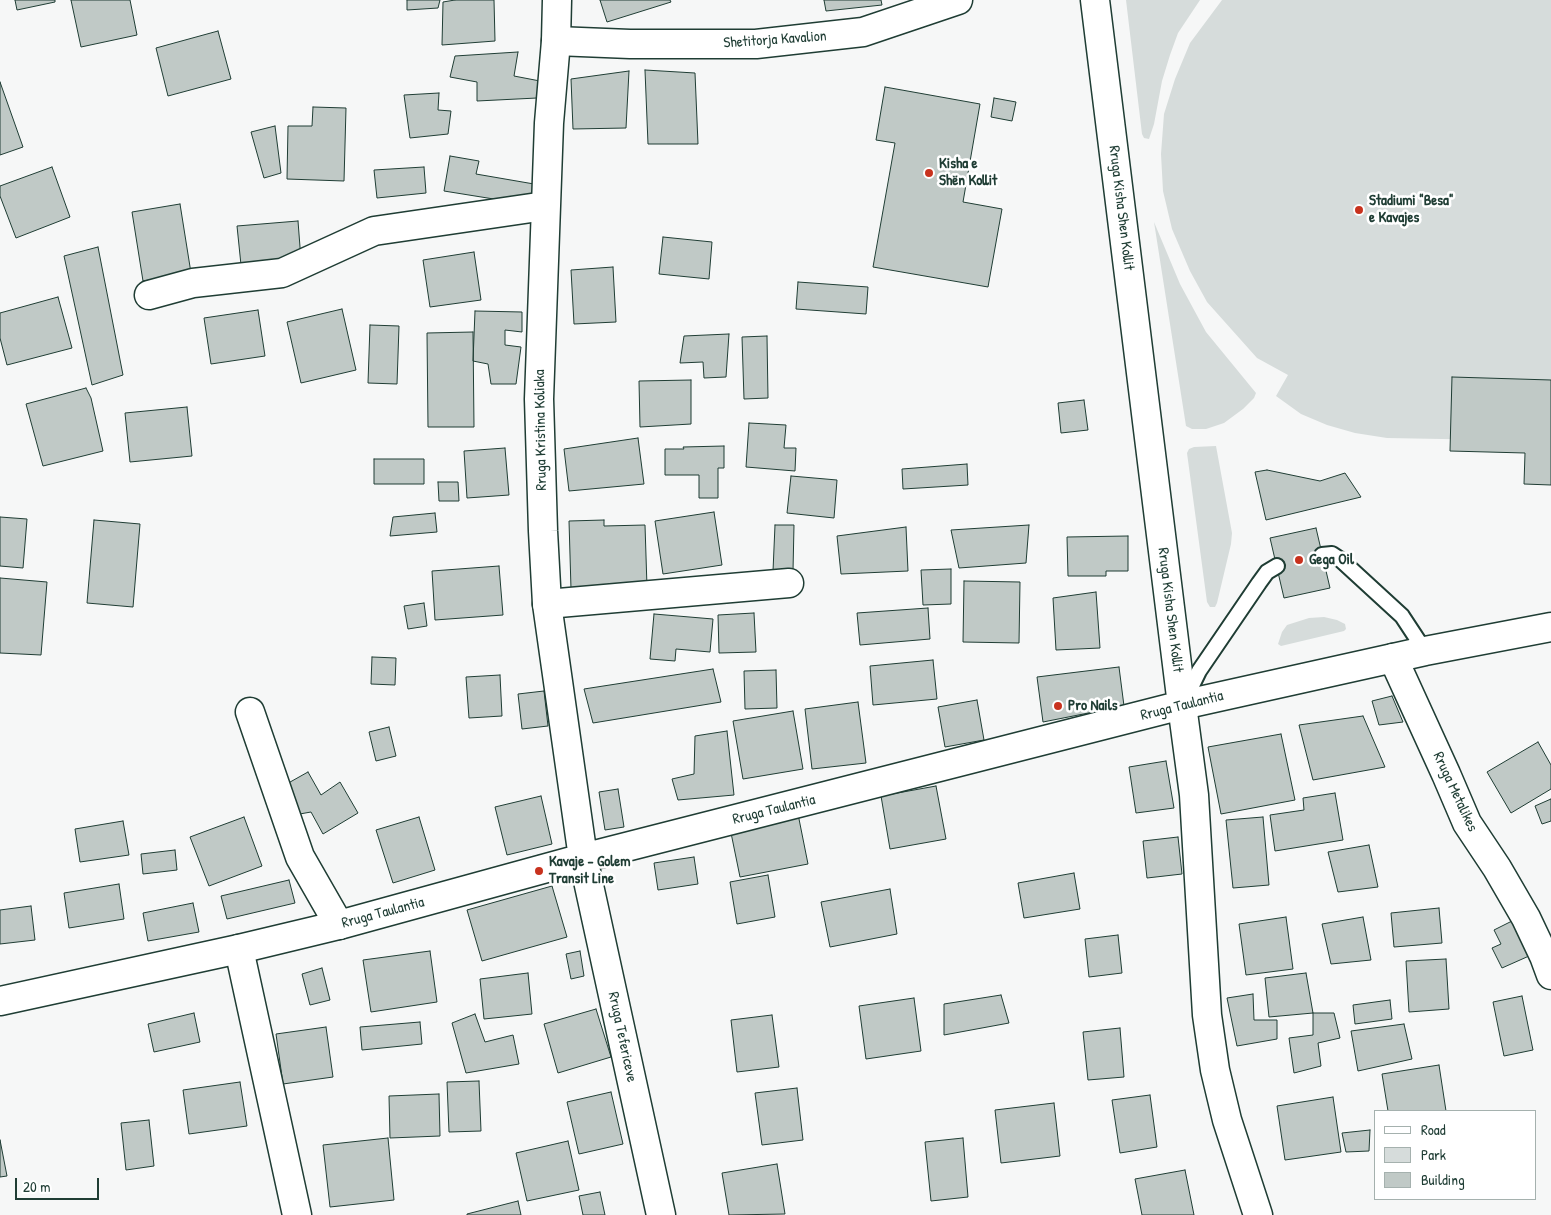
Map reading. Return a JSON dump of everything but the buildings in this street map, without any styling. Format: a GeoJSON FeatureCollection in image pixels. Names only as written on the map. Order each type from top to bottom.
{"type":"FeatureCollection","features":[{"type":"Feature","properties":{"kind":"street","name":"Rruga Kristina Koliaka"},"geometry":{"type":"LineString","coordinates":[[557,0],[556,41],[548,123],[539,399],[547,604],[583,858]]}},
{"type":"Feature","properties":{"kind":"street","name":"Shetitorja Kavalion"},"geometry":{"type":"LineString","coordinates":[[556,41],[630,44],[756,44],[863,32],[958,0]]}},
{"type":"Feature","properties":{"kind":"street","name":"Rruga Kisha Shen Kollit"},"geometry":{"type":"LineString","coordinates":[[1095,0],[1194,796],[1207,1015],[1214,1070],[1227,1120],[1258,1215]]}},
{"type":"Feature","properties":{"kind":"street"},"geometry":{"type":"LineString","coordinates":[[149,295],[193,283],[282,273],[374,231],[545,206]]}},
{"type":"Feature","properties":{"kind":"street"},"geometry":{"type":"LineString","coordinates":[[547,604],[789,583]]}},
{"type":"Feature","properties":{"kind":"street","name":"Rruga Taulantia"},"geometry":{"type":"LineString","coordinates":[[0,1001],[239,949],[339,925],[583,858],[1182,705],[1425,651],[1551,627]]}},
{"type":"Feature","properties":{"kind":"street","name":"Rruga Metalikes"},"geometry":{"type":"LineString","coordinates":[[1393,658],[1467,823],[1497,868],[1526,918],[1551,975]]}},
{"type":"Feature","properties":{"kind":"street"},"geometry":{"type":"LineString","coordinates":[[250,712],[300,857],[339,925]]}},
{"type":"Feature","properties":{"kind":"street","name":"Rruga Tefericeve"},"geometry":{"type":"LineString","coordinates":[[583,858],[661,1215]]}},
{"type":"Feature","properties":{"kind":"street"},"geometry":{"type":"LineString","coordinates":[[239,949],[297,1215]]}},
{"type":"Feature","properties":{"kind":"lane"},"geometry":{"type":"LineString","coordinates":[[1322,555],[1332,554],[1340,560],[1402,616],[1425,651]]}},
{"type":"Feature","properties":{"kind":"lane"},"geometry":{"type":"LineString","coordinates":[[1182,705],[1199,671],[1267,572],[1277,566]]}},
{"type":"Feature","properties":{"kind":"green space"},"geometry":{"type":"Polygon","coordinates":[[[1126,0],[1200,0],[1178,33],[1162,81],[1154,124],[1149,139],[1144,138],[1142,134],[1126,0]]]}},
{"type":"Feature","properties":{"kind":"green space","name":"Stadiumi \"Besa\" e Kavajes"},"geometry":{"type":"Polygon","coordinates":[[[1222,0],[1551,0],[1551,441],[1387,438],[1355,433],[1327,425],[1301,414],[1276,396],[1288,375],[1257,358],[1207,302],[1190,271],[1172,229],[1163,191],[1161,154],[1164,114],[1175,79],[1190,43],[1222,0]]]}},
{"type":"Feature","properties":{"kind":"green space"},"geometry":{"type":"Polygon","coordinates":[[[1154,222],[1180,284],[1206,332],[1256,393],[1254,398],[1243,409],[1224,423],[1206,429],[1192,429],[1186,426],[1154,222]]]}},
{"type":"Feature","properties":{"kind":"green space"},"geometry":{"type":"Polygon","coordinates":[[[1216,446],[1232,533],[1217,603],[1215,607],[1210,607],[1207,602],[1187,453],[1189,449],[1194,447],[1216,446]]]}},
{"type":"Feature","properties":{"kind":"green space"},"geometry":{"type":"Polygon","coordinates":[[[1324,617],[1345,624],[1346,629],[1281,646],[1278,644],[1282,632],[1287,625],[1309,618],[1324,617]]]}},
{"type":"Feature","properties":{"kind":"place","name":"Kisha e Shën Kollit"},"geometry":{"type":"Point","coordinates":[929,173]}},
{"type":"Feature","properties":{"kind":"place","name":"Stadiumi \"Besa\" e Kavajes"},"geometry":{"type":"Point","coordinates":[1359,210]}},
{"type":"Feature","properties":{"kind":"place","name":"Gega Oil"},"geometry":{"type":"Point","coordinates":[1299,560]}},
{"type":"Feature","properties":{"kind":"place","name":"Pro Nails"},"geometry":{"type":"Point","coordinates":[1058,706]}},
{"type":"Feature","properties":{"kind":"place","name":"Kavaje - Golem Transit Line"},"geometry":{"type":"Point","coordinates":[539,871]}}]}
